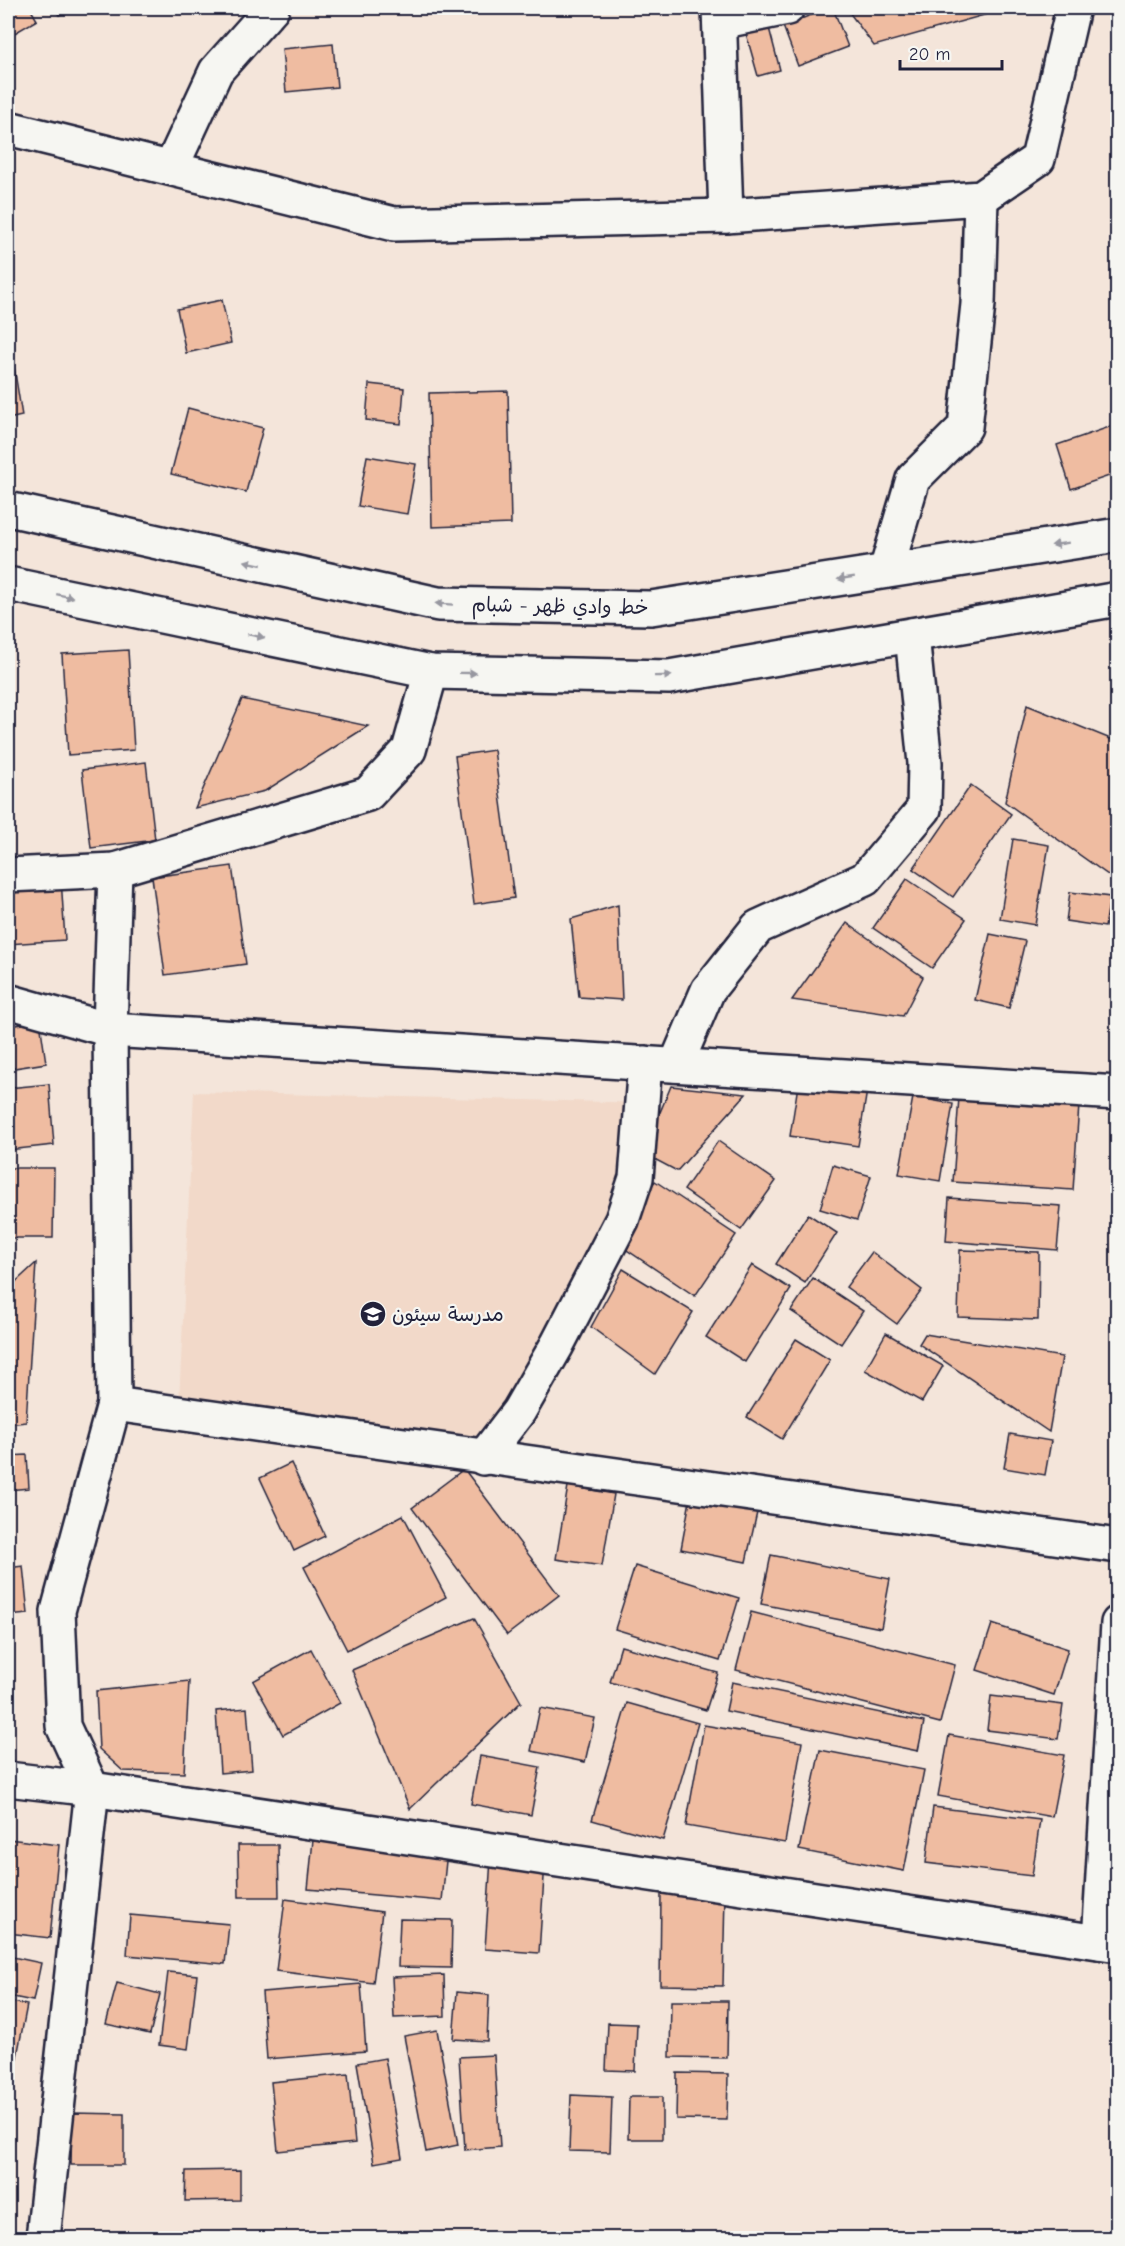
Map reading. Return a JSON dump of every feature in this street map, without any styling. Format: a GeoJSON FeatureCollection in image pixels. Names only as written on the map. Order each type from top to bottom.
{"type":"FeatureCollection","features":[{"type":"Feature","properties":{"kind":"street"},"geometry":{"type":"LineString","coordinates":[[171,168],[216,71],[272,8]]}},
{"type":"Feature","properties":{"kind":"street"},"geometry":{"type":"LineString","coordinates":[[726,216],[719,15],[787,8]]}},
{"type":"Feature","properties":{"kind":"street"},"geometry":{"type":"LineString","coordinates":[[8,128],[394,224],[726,216],[981,198],[1038,159],[1073,8]]}},
{"type":"Feature","properties":{"kind":"street"},"geometry":{"type":"LineString","coordinates":[[886,571],[913,479],[965,427],[978,304],[981,198]]}},
{"type":"Feature","properties":{"kind":"street","name":"خط وادي ظهر - شبام"},"geometry":{"type":"LineString","coordinates":[[8,509],[438,604],[651,608],[1118,535]]}},
{"type":"Feature","properties":{"kind":"street"},"geometry":{"type":"LineString","coordinates":[[8,584],[431,672],[669,677],[1118,599]]}},
{"type":"Feature","properties":{"kind":"street"},"geometry":{"type":"LineString","coordinates":[[483,1458],[524,1402],[557,1345],[622,1220],[636,1178],[660,1064],[708,990],[758,927],[865,879],[924,809],[925,763],[912,635]]}},
{"type":"Feature","properties":{"kind":"street"},"geometry":{"type":"LineString","coordinates":[[8,875],[115,870],[368,794],[409,750],[431,672]]}},
{"type":"Feature","properties":{"kind":"street"},"geometry":{"type":"LineString","coordinates":[[43,2238],[92,1789],[63,1726],[58,1611],[114,1404],[110,1030],[115,870]]}},
{"type":"Feature","properties":{"kind":"street"},"geometry":{"type":"LineString","coordinates":[[8,1001],[110,1030],[1118,1093]]}},
{"type":"Feature","properties":{"kind":"street"},"geometry":{"type":"LineString","coordinates":[[114,1404],[1118,1546]]}},
{"type":"Feature","properties":{"kind":"street"},"geometry":{"type":"LineString","coordinates":[[8,1779],[92,1789],[1108,1944],[1118,1623]]}},
{"type":"Feature","properties":{"kind":"shaded area","name":"مدرسة سيئون"},"geometry":{"type":"Polygon","coordinates":[[[194,1092],[650,1103],[615,1226],[490,1439],[179,1402],[194,1092]]]}},
{"type":"Feature","properties":{"kind":"building"},"geometry":{"type":"Polygon","coordinates":[[[8,8],[30,8],[37,20],[8,37],[8,8]]]}},
{"type":"Feature","properties":{"kind":"building"},"geometry":{"type":"Polygon","coordinates":[[[54,8],[73,8],[59,15],[54,8]]]}},
{"type":"Feature","properties":{"kind":"building"},"geometry":{"type":"Polygon","coordinates":[[[833,8],[848,47],[798,66],[783,26],[833,8]]]}},
{"type":"Feature","properties":{"kind":"building"},"geometry":{"type":"Polygon","coordinates":[[[846,8],[1009,8],[874,46],[846,8]]]}},
{"type":"Feature","properties":{"kind":"building"},"geometry":{"type":"Polygon","coordinates":[[[768,24],[780,70],[758,76],[745,30],[768,24]]]}},
{"type":"Feature","properties":{"kind":"building"},"geometry":{"type":"Polygon","coordinates":[[[333,44],[337,87],[286,92],[282,49],[333,44]]]}},
{"type":"Feature","properties":{"kind":"building"},"geometry":{"type":"Polygon","coordinates":[[[222,300],[231,343],[186,353],[177,309],[222,300]]]}},
{"type":"Feature","properties":{"kind":"building"},"geometry":{"type":"Polygon","coordinates":[[[8,330],[22,416],[8,419],[8,330]]]}},
{"type":"Feature","properties":{"kind":"building"},"geometry":{"type":"Polygon","coordinates":[[[369,384],[404,388],[401,424],[366,420],[369,384]]]}},
{"type":"Feature","properties":{"kind":"building"},"geometry":{"type":"Polygon","coordinates":[[[508,391],[511,524],[432,527],[429,393],[508,391]]]}},
{"type":"Feature","properties":{"kind":"building"},"geometry":{"type":"Polygon","coordinates":[[[188,408],[263,428],[246,492],[171,474],[188,408]]]}},
{"type":"Feature","properties":{"kind":"building"},"geometry":{"type":"Polygon","coordinates":[[[1118,424],[1118,473],[1071,489],[1057,445],[1118,424]]]}},
{"type":"Feature","properties":{"kind":"building"},"geometry":{"type":"Polygon","coordinates":[[[367,456],[416,464],[407,514],[358,506],[367,456]]]}},
{"type":"Feature","properties":{"kind":"building"},"geometry":{"type":"Polygon","coordinates":[[[128,650],[134,750],[68,755],[62,654],[128,650]]]}},
{"type":"Feature","properties":{"kind":"building"},"geometry":{"type":"Polygon","coordinates":[[[242,699],[368,726],[265,791],[195,808],[242,699]]]}},
{"type":"Feature","properties":{"kind":"building"},"geometry":{"type":"Polygon","coordinates":[[[1027,705],[1118,742],[1118,882],[1005,802],[1027,705]]]}},
{"type":"Feature","properties":{"kind":"building"},"geometry":{"type":"Polygon","coordinates":[[[494,750],[514,898],[474,904],[455,756],[494,750]]]}},
{"type":"Feature","properties":{"kind":"building"},"geometry":{"type":"Polygon","coordinates":[[[146,762],[155,840],[91,848],[82,770],[146,762]]]}},
{"type":"Feature","properties":{"kind":"building"},"geometry":{"type":"Polygon","coordinates":[[[971,785],[1011,814],[953,897],[913,869],[971,785]]]}},
{"type":"Feature","properties":{"kind":"building"},"geometry":{"type":"Polygon","coordinates":[[[1013,839],[1049,845],[1035,925],[1000,919],[1013,839]]]}},
{"type":"Feature","properties":{"kind":"building"},"geometry":{"type":"Polygon","coordinates":[[[232,866],[246,964],[165,975],[152,877],[232,866]]]}},
{"type":"Feature","properties":{"kind":"building"},"geometry":{"type":"Polygon","coordinates":[[[61,878],[65,940],[8,944],[8,882],[61,878]]]}},
{"type":"Feature","properties":{"kind":"building"},"geometry":{"type":"Polygon","coordinates":[[[907,879],[966,919],[932,968],[873,928],[907,879]]]}},
{"type":"Feature","properties":{"kind":"building"},"geometry":{"type":"Polygon","coordinates":[[[1070,892],[1110,897],[1105,927],[1066,921],[1070,892]]]}},
{"type":"Feature","properties":{"kind":"building"},"geometry":{"type":"Polygon","coordinates":[[[618,905],[622,1000],[579,997],[571,919],[618,905]]]}},
{"type":"Feature","properties":{"kind":"building"},"geometry":{"type":"Polygon","coordinates":[[[847,923],[923,977],[903,1016],[792,1000],[847,923]]]}},
{"type":"Feature","properties":{"kind":"building"},"geometry":{"type":"Polygon","coordinates":[[[990,934],[1025,941],[1009,1008],[975,1000],[990,934]]]}},
{"type":"Feature","properties":{"kind":"building"},"geometry":{"type":"Polygon","coordinates":[[[40,1022],[46,1063],[8,1069],[8,1026],[40,1022]]]}},
{"type":"Feature","properties":{"kind":"building"},"geometry":{"type":"Polygon","coordinates":[[[799,1079],[867,1090],[858,1146],[790,1136],[799,1079]]]}},
{"type":"Feature","properties":{"kind":"building"},"geometry":{"type":"Polygon","coordinates":[[[49,1084],[54,1145],[8,1150],[8,1088],[49,1084]]]}},
{"type":"Feature","properties":{"kind":"building"},"geometry":{"type":"Polygon","coordinates":[[[671,1086],[746,1094],[677,1171],[643,1153],[671,1086]]]}},
{"type":"Feature","properties":{"kind":"building"},"geometry":{"type":"Polygon","coordinates":[[[913,1097],[953,1104],[940,1181],[899,1174],[913,1097]]]}},
{"type":"Feature","properties":{"kind":"building"},"geometry":{"type":"Polygon","coordinates":[[[959,1097],[1079,1105],[1073,1190],[953,1182],[959,1097]]]}},
{"type":"Feature","properties":{"kind":"building"},"geometry":{"type":"Polygon","coordinates":[[[718,1141],[776,1181],[741,1230],[684,1190],[718,1141]]]}},
{"type":"Feature","properties":{"kind":"building"},"geometry":{"type":"Polygon","coordinates":[[[833,1165],[871,1176],[857,1220],[820,1209],[833,1165]]]}},
{"type":"Feature","properties":{"kind":"building"},"geometry":{"type":"Polygon","coordinates":[[[8,1168],[54,1168],[53,1238],[8,1238],[8,1168]]]}},
{"type":"Feature","properties":{"kind":"building"},"geometry":{"type":"Polygon","coordinates":[[[655,1181],[736,1235],[695,1296],[615,1242],[655,1181]]]}},
{"type":"Feature","properties":{"kind":"building"},"geometry":{"type":"Polygon","coordinates":[[[949,1198],[1061,1206],[1057,1250],[946,1241],[949,1198]]]}},
{"type":"Feature","properties":{"kind":"building"},"geometry":{"type":"Polygon","coordinates":[[[808,1214],[837,1233],[805,1283],[776,1264],[808,1214]]]}},
{"type":"Feature","properties":{"kind":"building"},"geometry":{"type":"Polygon","coordinates":[[[960,1250],[1039,1252],[1038,1320],[958,1317],[960,1250]]]}},
{"type":"Feature","properties":{"kind":"building"},"geometry":{"type":"Polygon","coordinates":[[[872,1252],[922,1290],[897,1324],[846,1287],[872,1252]]]}},
{"type":"Feature","properties":{"kind":"building"},"geometry":{"type":"Polygon","coordinates":[[[36,1263],[26,1422],[8,1424],[8,1289],[36,1263]]]}},
{"type":"Feature","properties":{"kind":"building"},"geometry":{"type":"Polygon","coordinates":[[[752,1265],[791,1289],[745,1362],[706,1337],[752,1265]]]}},
{"type":"Feature","properties":{"kind":"building"},"geometry":{"type":"Polygon","coordinates":[[[623,1269],[693,1312],[655,1374],[591,1327],[623,1269]]]}},
{"type":"Feature","properties":{"kind":"building"},"geometry":{"type":"Polygon","coordinates":[[[813,1278],[863,1311],[841,1344],[791,1311],[813,1278]]]}},
{"type":"Feature","properties":{"kind":"building"},"geometry":{"type":"Polygon","coordinates":[[[886,1333],[943,1366],[922,1402],[865,1370],[886,1333]]]}},
{"type":"Feature","properties":{"kind":"building"},"geometry":{"type":"Polygon","coordinates":[[[925,1334],[1062,1357],[1049,1432],[919,1344],[925,1334]]]}},
{"type":"Feature","properties":{"kind":"building"},"geometry":{"type":"Polygon","coordinates":[[[796,1339],[830,1360],[782,1439],[747,1417],[796,1339]]]}},
{"type":"Feature","properties":{"kind":"building"},"geometry":{"type":"Polygon","coordinates":[[[1010,1434],[1051,1441],[1045,1475],[1004,1468],[1010,1434]]]}},
{"type":"Feature","properties":{"kind":"building"},"geometry":{"type":"Polygon","coordinates":[[[27,1455],[29,1488],[8,1490],[8,1456],[27,1455]]]}},
{"type":"Feature","properties":{"kind":"building"},"geometry":{"type":"Polygon","coordinates":[[[291,1463],[325,1536],[294,1551],[260,1478],[291,1463]]]}},
{"type":"Feature","properties":{"kind":"building"},"geometry":{"type":"Polygon","coordinates":[[[464,1469],[559,1595],[507,1635],[412,1508],[464,1469]]]}},
{"type":"Feature","properties":{"kind":"building"},"geometry":{"type":"Polygon","coordinates":[[[568,1486],[614,1494],[602,1566],[556,1559],[568,1486]]]}},
{"type":"Feature","properties":{"kind":"building"},"geometry":{"type":"Polygon","coordinates":[[[691,1495],[758,1508],[746,1562],[681,1549],[691,1495]]]}},
{"type":"Feature","properties":{"kind":"building"},"geometry":{"type":"Polygon","coordinates":[[[403,1515],[446,1597],[347,1650],[304,1567],[403,1515]]]}},
{"type":"Feature","properties":{"kind":"building"},"geometry":{"type":"Polygon","coordinates":[[[771,1555],[890,1579],[881,1628],[761,1604],[771,1555]]]}},
{"type":"Feature","properties":{"kind":"building"},"geometry":{"type":"Polygon","coordinates":[[[23,1566],[28,1614],[8,1616],[8,1568],[23,1566]]]}},
{"type":"Feature","properties":{"kind":"building"},"geometry":{"type":"Polygon","coordinates":[[[635,1566],[739,1598],[720,1661],[615,1629],[635,1566]]]}},
{"type":"Feature","properties":{"kind":"building"},"geometry":{"type":"Polygon","coordinates":[[[751,1612],[955,1665],[940,1723],[736,1670],[751,1612]]]}},
{"type":"Feature","properties":{"kind":"building"},"geometry":{"type":"Polygon","coordinates":[[[474,1618],[521,1702],[410,1809],[352,1670],[474,1618]]]}},
{"type":"Feature","properties":{"kind":"building"},"geometry":{"type":"Polygon","coordinates":[[[992,1624],[1068,1649],[1054,1695],[977,1670],[992,1624]]]}},
{"type":"Feature","properties":{"kind":"building"},"geometry":{"type":"Polygon","coordinates":[[[621,1646],[718,1673],[706,1710],[610,1682],[621,1646]]]}},
{"type":"Feature","properties":{"kind":"building"},"geometry":{"type":"Polygon","coordinates":[[[311,1649],[340,1703],[283,1735],[253,1681],[311,1649]]]}},
{"type":"Feature","properties":{"kind":"building"},"geometry":{"type":"Polygon","coordinates":[[[8,1660],[10,1660],[10,1711],[8,1711],[8,1660]]]}},
{"type":"Feature","properties":{"kind":"building"},"geometry":{"type":"Polygon","coordinates":[[[189,1681],[184,1773],[123,1771],[99,1749],[96,1691],[189,1681]]]}},
{"type":"Feature","properties":{"kind":"building"},"geometry":{"type":"Polygon","coordinates":[[[732,1682],[924,1722],[918,1751],[726,1711],[732,1682]]]}},
{"type":"Feature","properties":{"kind":"building"},"geometry":{"type":"Polygon","coordinates":[[[991,1696],[1063,1705],[1058,1739],[987,1730],[991,1696]]]}},
{"type":"Feature","properties":{"kind":"building"},"geometry":{"type":"Polygon","coordinates":[[[627,1703],[698,1723],[663,1840],[592,1820],[627,1703]]]}},
{"type":"Feature","properties":{"kind":"building"},"geometry":{"type":"Polygon","coordinates":[[[247,1708],[252,1770],[220,1773],[216,1711],[247,1708]]]}},
{"type":"Feature","properties":{"kind":"building"},"geometry":{"type":"Polygon","coordinates":[[[540,1708],[595,1718],[585,1762],[531,1751],[540,1708]]]}},
{"type":"Feature","properties":{"kind":"building"},"geometry":{"type":"Polygon","coordinates":[[[704,1725],[802,1742],[785,1843],[686,1826],[704,1725]]]}},
{"type":"Feature","properties":{"kind":"building"},"geometry":{"type":"Polygon","coordinates":[[[949,1735],[1064,1755],[1052,1817],[938,1796],[949,1735]]]}},
{"type":"Feature","properties":{"kind":"building"},"geometry":{"type":"Polygon","coordinates":[[[820,1750],[924,1770],[904,1871],[799,1850],[820,1750]]]}},
{"type":"Feature","properties":{"kind":"building"},"geometry":{"type":"Polygon","coordinates":[[[480,1756],[540,1767],[531,1815],[471,1804],[480,1756]]]}},
{"type":"Feature","properties":{"kind":"building"},"geometry":{"type":"Polygon","coordinates":[[[933,1807],[1040,1820],[1032,1876],[926,1863],[933,1807]]]}},
{"type":"Feature","properties":{"kind":"building"},"geometry":{"type":"Polygon","coordinates":[[[8,1839],[59,1845],[50,1938],[8,1933],[8,1839]]]}},
{"type":"Feature","properties":{"kind":"building"},"geometry":{"type":"Polygon","coordinates":[[[313,1840],[447,1851],[442,1901],[308,1889],[313,1840]]]}},
{"type":"Feature","properties":{"kind":"building"},"geometry":{"type":"Polygon","coordinates":[[[238,1845],[278,1845],[279,1897],[239,1897],[238,1845]]]}},
{"type":"Feature","properties":{"kind":"building"},"geometry":{"type":"Polygon","coordinates":[[[491,1859],[545,1862],[539,1953],[485,1949],[491,1859]]]}},
{"type":"Feature","properties":{"kind":"building"},"geometry":{"type":"Polygon","coordinates":[[[661,1893],[725,1894],[723,1986],[660,1985],[661,1893]]]}},
{"type":"Feature","properties":{"kind":"building"},"geometry":{"type":"Polygon","coordinates":[[[285,1899],[382,1912],[373,1983],[276,1971],[285,1899]]]}},
{"type":"Feature","properties":{"kind":"building"},"geometry":{"type":"Polygon","coordinates":[[[130,1915],[229,1924],[225,1964],[127,1955],[130,1915]]]}},
{"type":"Feature","properties":{"kind":"building"},"geometry":{"type":"Polygon","coordinates":[[[400,1919],[452,1920],[451,1968],[398,1967],[400,1919]]]}},
{"type":"Feature","properties":{"kind":"building"},"geometry":{"type":"Polygon","coordinates":[[[8,1956],[41,1963],[33,2001],[8,1996],[8,1956]]]}},
{"type":"Feature","properties":{"kind":"building"},"geometry":{"type":"Polygon","coordinates":[[[168,1972],[197,1975],[188,2049],[159,2045],[168,1972]]]}},
{"type":"Feature","properties":{"kind":"building"},"geometry":{"type":"Polygon","coordinates":[[[444,1975],[445,2016],[394,2018],[392,1977],[444,1975]]]}},
{"type":"Feature","properties":{"kind":"building"},"geometry":{"type":"Polygon","coordinates":[[[117,1983],[160,1994],[150,2034],[106,2024],[117,1983]]]}},
{"type":"Feature","properties":{"kind":"building"},"geometry":{"type":"Polygon","coordinates":[[[361,1984],[366,2051],[267,2059],[262,1992],[361,1984]]]}},
{"type":"Feature","properties":{"kind":"building"},"geometry":{"type":"Polygon","coordinates":[[[457,1992],[489,1995],[487,2041],[453,2039],[457,1992]]]}},
{"type":"Feature","properties":{"kind":"building"},"geometry":{"type":"Polygon","coordinates":[[[8,2001],[27,2005],[12,2082],[8,2081],[8,2001]]]}},
{"type":"Feature","properties":{"kind":"building"},"geometry":{"type":"Polygon","coordinates":[[[671,2001],[728,2001],[727,2058],[670,2057],[671,2001]]]}},
{"type":"Feature","properties":{"kind":"building"},"geometry":{"type":"Polygon","coordinates":[[[608,2023],[637,2024],[635,2071],[606,2070],[608,2023]]]}},
{"type":"Feature","properties":{"kind":"building"},"geometry":{"type":"Polygon","coordinates":[[[437,2030],[458,2145],[426,2152],[404,2036],[437,2030]]]}},
{"type":"Feature","properties":{"kind":"building"},"geometry":{"type":"Polygon","coordinates":[[[494,2055],[500,2147],[465,2150],[459,2057],[494,2055]]]}},
{"type":"Feature","properties":{"kind":"building"},"geometry":{"type":"Polygon","coordinates":[[[385,2058],[402,2158],[374,2163],[357,2063],[385,2058]]]}},
{"type":"Feature","properties":{"kind":"building"},"geometry":{"type":"Polygon","coordinates":[[[677,2073],[728,2074],[727,2120],[676,2119],[677,2073]]]}},
{"type":"Feature","properties":{"kind":"building"},"geometry":{"type":"Polygon","coordinates":[[[348,2074],[355,2143],[278,2151],[271,2082],[348,2074]]]}},
{"type":"Feature","properties":{"kind":"building"},"geometry":{"type":"Polygon","coordinates":[[[571,2095],[612,2097],[610,2152],[569,2151],[571,2095]]]}},
{"type":"Feature","properties":{"kind":"building"},"geometry":{"type":"Polygon","coordinates":[[[629,2097],[662,2097],[662,2139],[628,2139],[629,2097]]]}},
{"type":"Feature","properties":{"kind":"building"},"geometry":{"type":"Polygon","coordinates":[[[72,2113],[124,2114],[124,2165],[71,2165],[72,2113]]]}},
{"type":"Feature","properties":{"kind":"building"},"geometry":{"type":"Polygon","coordinates":[[[240,2170],[240,2200],[185,2201],[186,2171],[240,2170]]]}},
{"type":"Feature","properties":{"kind":"place","name":"مدرسة سيئون"},"geometry":{"type":"Point","coordinates":[373,1314]}}]}
